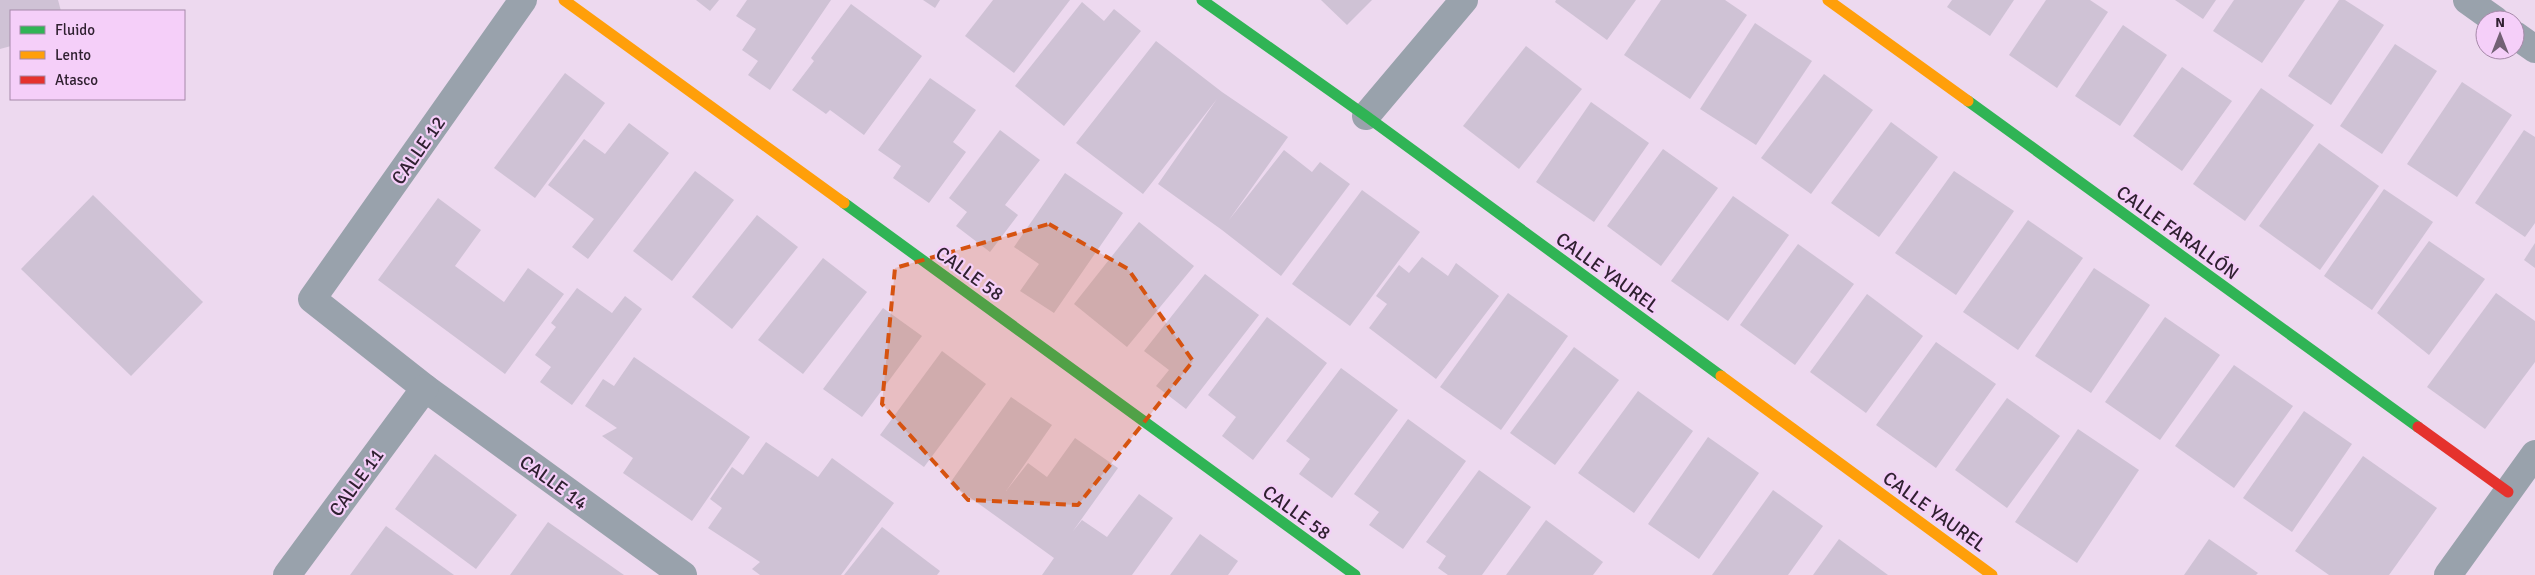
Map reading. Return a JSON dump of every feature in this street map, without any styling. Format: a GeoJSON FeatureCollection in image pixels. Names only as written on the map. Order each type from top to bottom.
{"type":"FeatureCollection","features":[{"type":"Feature","properties":{"kind":"street","name":"CALLE 12"},"geometry":{"type":"LineString","coordinates":[[312,299],[523,0]]}},
{"type":"Feature","properties":{"kind":"street","name":"CALLE 58"},"geometry":{"type":"LineString","coordinates":[[564,0],[1355,575]]}},
{"type":"Feature","properties":{"kind":"street","name":"CALLE YAUREL"},"geometry":{"type":"LineString","coordinates":[[1202,0],[1366,116],[1992,575]]}},
{"type":"Feature","properties":{"kind":"street"},"geometry":{"type":"LineString","coordinates":[[1366,116],[1464,0]]}},
{"type":"Feature","properties":{"kind":"street","name":"CALLE FARALLÓN"},"geometry":{"type":"LineString","coordinates":[[1828,0],[2508,492]]}},
{"type":"Feature","properties":{"kind":"street"},"geometry":{"type":"LineString","coordinates":[[2467,0],[2480,10]]}},
{"type":"Feature","properties":{"kind":"street","name":"CALLE 14"},"geometry":{"type":"LineString","coordinates":[[312,299],[425,388],[683,575]]}},
{"type":"Feature","properties":{"kind":"street","name":"CALLE 11"},"geometry":{"type":"LineString","coordinates":[[288,575],[425,388]]}},
{"type":"Feature","properties":{"kind":"street"},"geometry":{"type":"LineString","coordinates":[[2448,575],[2535,454]]}},
{"type":"Feature","properties":{"kind":"highlighted area"},"geometry":{"type":"Polygon","coordinates":[[[1049,224],[1128,269],[1193,361],[1078,505],[968,500],[882,404],[895,268],[1049,224]]]}},
{"type":"Feature","properties":{"kind":"building"},"geometry":{"type":"Polygon","coordinates":[[[0,0],[58,0],[61,10],[10,10],[10,46],[0,49],[0,0]]]}},
{"type":"Feature","properties":{"kind":"building"},"geometry":{"type":"Polygon","coordinates":[[[696,0],[719,0],[710,11],[696,0]]]}},
{"type":"Feature","properties":{"kind":"building"},"geometry":{"type":"Polygon","coordinates":[[[747,0],[831,0],[770,90],[748,75],[758,61],[742,50],[756,29],[736,16],[747,0]]]}},
{"type":"Feature","properties":{"kind":"building"},"geometry":{"type":"Polygon","coordinates":[[[923,0],[940,0],[935,8],[923,0]]]}},
{"type":"Feature","properties":{"kind":"building"},"geometry":{"type":"Polygon","coordinates":[[[993,0],[1070,0],[1014,73],[965,36],[993,0]]]}},
{"type":"Feature","properties":{"kind":"building"},"geometry":{"type":"Polygon","coordinates":[[[1321,0],[1372,0],[1347,25],[1321,0]]]}},
{"type":"Feature","properties":{"kind":"building"},"geometry":{"type":"Polygon","coordinates":[[[1556,0],[1636,0],[1607,40],[1555,2],[1556,0]]]}},
{"type":"Feature","properties":{"kind":"building"},"geometry":{"type":"Polygon","coordinates":[[[1661,0],[1725,0],[1747,15],[1690,99],[1624,55],[1661,0]]]}},
{"type":"Feature","properties":{"kind":"building"},"geometry":{"type":"Polygon","coordinates":[[[1952,0],[2014,0],[1990,36],[1947,7],[1952,0]]]}},
{"type":"Feature","properties":{"kind":"building"},"geometry":{"type":"Polygon","coordinates":[[[2046,0],[2090,0],[2108,12],[2057,88],[2009,55],[2046,0]]]}},
{"type":"Feature","properties":{"kind":"building"},"geometry":{"type":"Polygon","coordinates":[[[2175,0],[2216,0],[2203,19],[2175,0]]]}},
{"type":"Feature","properties":{"kind":"building"},"geometry":{"type":"Polygon","coordinates":[[[2234,0],[2305,0],[2262,63],[2213,31],[2234,0]]]}},
{"type":"Feature","properties":{"kind":"building"},"geometry":{"type":"Polygon","coordinates":[[[2339,0],[2345,0],[2384,25],[2331,105],[2288,76],[2339,0]]]}},
{"type":"Feature","properties":{"kind":"building"},"geometry":{"type":"Polygon","coordinates":[[[1082,2],[1104,21],[1114,9],[1141,31],[1064,126],[1015,86],[1082,2]]]}},
{"type":"Feature","properties":{"kind":"building"},"geometry":{"type":"Polygon","coordinates":[[[851,4],[922,56],[864,135],[830,110],[826,114],[792,90],[814,61],[811,58],[851,4]]]}},
{"type":"Feature","properties":{"kind":"building"},"geometry":{"type":"Polygon","coordinates":[[[1755,23],[1812,61],[1756,145],[1700,109],[1755,23]]]}},
{"type":"Feature","properties":{"kind":"building"},"geometry":{"type":"Polygon","coordinates":[[[2123,25],[2167,55],[2120,126],[2075,96],[2123,25]]]}},
{"type":"Feature","properties":{"kind":"building"},"geometry":{"type":"Polygon","coordinates":[[[1156,41],[1222,92],[1288,137],[1229,220],[1284,150],[1312,172],[1320,162],[1350,184],[1281,276],[1158,184],[1217,99],[1143,194],[1076,143],[1156,41]]]}},
{"type":"Feature","properties":{"kind":"building"},"geometry":{"type":"Polygon","coordinates":[[[2395,44],[2437,71],[2382,154],[2340,126],[2395,44]]]}},
{"type":"Feature","properties":{"kind":"building"},"geometry":{"type":"Polygon","coordinates":[[[1526,46],[1582,89],[1519,169],[1463,126],[1526,46]]]}},
{"type":"Feature","properties":{"kind":"building"},"geometry":{"type":"Polygon","coordinates":[[[2182,67],[2232,101],[2182,171],[2133,136],[2182,67]]]}},
{"type":"Feature","properties":{"kind":"building"},"geometry":{"type":"Polygon","coordinates":[[[565,73],[605,103],[535,198],[494,168],[565,73]]]}},
{"type":"Feature","properties":{"kind":"building"},"geometry":{"type":"Polygon","coordinates":[[[1824,74],[1873,110],[1811,194],[1761,158],[1824,74]]]}},
{"type":"Feature","properties":{"kind":"building"},"geometry":{"type":"Polygon","coordinates":[[[930,78],[976,110],[953,142],[966,152],[929,203],[893,178],[901,166],[878,150],[930,78]]]}},
{"type":"Feature","properties":{"kind":"building"},"geometry":{"type":"Polygon","coordinates":[[[2462,82],[2512,115],[2457,197],[2407,164],[2462,82]]]}},
{"type":"Feature","properties":{"kind":"building"},"geometry":{"type":"Polygon","coordinates":[[[2261,88],[2314,125],[2245,221],[2193,184],[2261,88]]]}},
{"type":"Feature","properties":{"kind":"building"},"geometry":{"type":"Polygon","coordinates":[[[1591,102],[1649,143],[1594,222],[1536,182],[1591,102]]]}},
{"type":"Feature","properties":{"kind":"building"},"geometry":{"type":"Polygon","coordinates":[[[1891,122],[1938,157],[1879,237],[1831,203],[1891,122]]]}},
{"type":"Feature","properties":{"kind":"building"},"geometry":{"type":"Polygon","coordinates":[[[629,123],[669,153],[588,259],[572,247],[594,219],[548,185],[584,139],[605,154],[629,123]]]}},
{"type":"Feature","properties":{"kind":"building"},"geometry":{"type":"Polygon","coordinates":[[[1000,130],[1040,160],[1005,205],[1018,215],[990,252],[956,226],[967,212],[949,198],[1000,130]]]}},
{"type":"Feature","properties":{"kind":"building"},"geometry":{"type":"Polygon","coordinates":[[[2524,130],[2535,137],[2535,223],[2525,237],[2475,203],[2524,130]]]}},
{"type":"Feature","properties":{"kind":"building"},"geometry":{"type":"Polygon","coordinates":[[[2319,143],[2379,186],[2320,270],[2259,226],[2319,143]]]}},
{"type":"Feature","properties":{"kind":"building"},"geometry":{"type":"Polygon","coordinates":[[[1663,149],[1718,188],[1661,266],[1607,226],[1663,149]]]}},
{"type":"Feature","properties":{"kind":"building"},"geometry":{"type":"Polygon","coordinates":[[[695,171],[734,200],[672,281],[633,251],[695,171]]]}},
{"type":"Feature","properties":{"kind":"building"},"geometry":{"type":"Polygon","coordinates":[[[1954,171],[2014,211],[1956,295],[1895,253],[1954,171]]]}},
{"type":"Feature","properties":{"kind":"building"},"geometry":{"type":"Polygon","coordinates":[[[1065,173],[1123,213],[1054,313],[1020,291],[1039,264],[1014,247],[1065,173]]]}},
{"type":"Feature","properties":{"kind":"building"},"geometry":{"type":"Polygon","coordinates":[[[2384,189],[2433,222],[2372,310],[2324,276],[2384,189]]]}},
{"type":"Feature","properties":{"kind":"building"},"geometry":{"type":"Polygon","coordinates":[[[1362,190],[1420,232],[1350,326],[1292,284],[1362,190]]]}},
{"type":"Feature","properties":{"kind":"building"},"geometry":{"type":"Polygon","coordinates":[[[93,195],[203,302],[131,376],[21,269],[93,195]]]}},
{"type":"Feature","properties":{"kind":"building"},"geometry":{"type":"Polygon","coordinates":[[[1733,196],[1789,235],[1728,321],[1671,281],[1733,196]]]}},
{"type":"Feature","properties":{"kind":"building"},"geometry":{"type":"Polygon","coordinates":[[[438,198],[481,230],[455,266],[504,302],[528,268],[564,294],[505,374],[378,280],[438,198]]]}},
{"type":"Feature","properties":{"kind":"building"},"geometry":{"type":"Polygon","coordinates":[[[757,215],[798,247],[732,329],[692,297],[757,215]]]}},
{"type":"Feature","properties":{"kind":"building"},"geometry":{"type":"Polygon","coordinates":[[[2028,220],[2083,258],[2018,350],[1963,312],[2028,220]]]}},
{"type":"Feature","properties":{"kind":"building"},"geometry":{"type":"Polygon","coordinates":[[[1139,222],[1194,266],[1127,347],[1074,304],[1139,222]]]}},
{"type":"Feature","properties":{"kind":"building"},"geometry":{"type":"Polygon","coordinates":[[[2429,241],[2485,279],[2429,355],[2377,313],[2429,241]]]}},
{"type":"Feature","properties":{"kind":"building"},"geometry":{"type":"Polygon","coordinates":[[[2535,243],[2535,268],[2524,260],[2535,243]]]}},
{"type":"Feature","properties":{"kind":"building"},"geometry":{"type":"Polygon","coordinates":[[[1798,244],[1854,284],[1795,365],[1740,325],[1798,244]]]}},
{"type":"Feature","properties":{"kind":"building"},"geometry":{"type":"Polygon","coordinates":[[[1422,257],[1448,276],[1456,263],[1499,296],[1436,379],[1369,328],[1387,304],[1376,296],[1399,265],[1409,273],[1422,257]]]}},
{"type":"Feature","properties":{"kind":"building"},"geometry":{"type":"Polygon","coordinates":[[[823,258],[867,292],[803,374],[758,340],[823,258]]]}},
{"type":"Feature","properties":{"kind":"building"},"geometry":{"type":"Polygon","coordinates":[[[2094,268],[2150,305],[2091,393],[2035,356],[2094,268]]]}},
{"type":"Feature","properties":{"kind":"building"},"geometry":{"type":"Polygon","coordinates":[[[1205,274],[1259,315],[1186,409],[1156,386],[1169,370],[1144,351],[1205,274]]]}},
{"type":"Feature","properties":{"kind":"building"},"geometry":{"type":"Polygon","coordinates":[[[577,288],[612,313],[625,296],[642,309],[572,405],[540,382],[551,367],[535,355],[556,327],[551,323],[577,288]]]}},
{"type":"Feature","properties":{"kind":"building"},"geometry":{"type":"Polygon","coordinates":[[[1508,293],[1568,336],[1501,430],[1440,387],[1508,293]]]}},
{"type":"Feature","properties":{"kind":"building"},"geometry":{"type":"Polygon","coordinates":[[[2496,293],[2535,321],[2535,362],[2485,429],[2427,387],[2496,293]]]}},
{"type":"Feature","properties":{"kind":"building"},"geometry":{"type":"Polygon","coordinates":[[[1867,294],[1923,336],[1866,413],[1810,372],[1867,294]]]}},
{"type":"Feature","properties":{"kind":"building"},"geometry":{"type":"Polygon","coordinates":[[[883,308],[922,336],[862,417],[823,389],[883,308]]]}},
{"type":"Feature","properties":{"kind":"building"},"geometry":{"type":"Polygon","coordinates":[[[1267,317],[1327,363],[1253,460],[1222,436],[1236,417],[1208,395],[1267,317]]]}},
{"type":"Feature","properties":{"kind":"building"},"geometry":{"type":"Polygon","coordinates":[[[2165,317],[2220,355],[2160,440],[2105,402],[2165,317]]]}},
{"type":"Feature","properties":{"kind":"building"},"geometry":{"type":"Polygon","coordinates":[[[1936,342],[1996,384],[1936,468],[1876,425],[1936,342]]]}},
{"type":"Feature","properties":{"kind":"building"},"geometry":{"type":"Polygon","coordinates":[[[1574,347],[1619,380],[1555,465],[1510,433],[1574,347]]]}},
{"type":"Feature","properties":{"kind":"building"},"geometry":{"type":"Polygon","coordinates":[[[942,351],[986,384],[924,467],[880,435],[942,351]]]}},
{"type":"Feature","properties":{"kind":"building"},"geometry":{"type":"Polygon","coordinates":[[[634,357],[750,437],[692,521],[623,473],[633,458],[602,436],[617,428],[585,406],[603,379],[614,386],[634,357]]]}},
{"type":"Feature","properties":{"kind":"building"},"geometry":{"type":"Polygon","coordinates":[[[2234,365],[2293,406],[2234,488],[2175,446],[2234,365]]]}},
{"type":"Feature","properties":{"kind":"building"},"geometry":{"type":"Polygon","coordinates":[[[1341,368],[1398,410],[1332,498],[1299,474],[1310,459],[1286,441],[1341,368]]]}},
{"type":"Feature","properties":{"kind":"building"},"geometry":{"type":"Polygon","coordinates":[[[1638,391],[1693,431],[1634,513],[1578,473],[1638,391]]]}},
{"type":"Feature","properties":{"kind":"building"},"geometry":{"type":"Polygon","coordinates":[[[1011,397],[1052,425],[1006,491],[1028,463],[1047,477],[1075,438],[1118,468],[1073,531],[1082,520],[1107,537],[1139,494],[1173,518],[1132,575],[1042,575],[1054,558],[950,483],[1011,397]]]}},
{"type":"Feature","properties":{"kind":"building"},"geometry":{"type":"Polygon","coordinates":[[[2007,398],[2060,436],[2007,508],[1955,470],[2007,398]]]}},
{"type":"Feature","properties":{"kind":"building"},"geometry":{"type":"Polygon","coordinates":[[[2304,411],[2352,444],[2292,532],[2243,498],[2304,411]]]}},
{"type":"Feature","properties":{"kind":"building"},"geometry":{"type":"Polygon","coordinates":[[[1408,419],[1466,461],[1403,549],[1369,525],[1379,512],[1354,494],[1408,419]]]}},
{"type":"Feature","properties":{"kind":"building"},"geometry":{"type":"Polygon","coordinates":[[[2078,429],[2139,470],[2077,563],[2015,522],[2078,429]]]}},
{"type":"Feature","properties":{"kind":"building"},"geometry":{"type":"Polygon","coordinates":[[[1708,437],[1759,473],[1699,559],[1648,524],[1708,437]]]}},
{"type":"Feature","properties":{"kind":"building"},"geometry":{"type":"Polygon","coordinates":[[[766,442],[818,477],[832,458],[894,503],[841,575],[760,575],[752,569],[760,562],[708,528],[722,508],[710,499],[732,467],[743,475],[766,442]]]}},
{"type":"Feature","properties":{"kind":"building"},"geometry":{"type":"Polygon","coordinates":[[[435,454],[517,515],[476,569],[395,509],[435,454]]]}},
{"type":"Feature","properties":{"kind":"building"},"geometry":{"type":"Polygon","coordinates":[[[2363,456],[2437,508],[2389,575],[2329,575],[2295,551],[2363,456]]]}},
{"type":"Feature","properties":{"kind":"building"},"geometry":{"type":"Polygon","coordinates":[[[1479,470],[1531,507],[1482,575],[1448,575],[1438,568],[1446,556],[1426,542],[1479,470]]]}},
{"type":"Feature","properties":{"kind":"building"},"geometry":{"type":"Polygon","coordinates":[[[1773,490],[1823,526],[1788,575],[1712,575],[1773,490]]]}},
{"type":"Feature","properties":{"kind":"building"},"geometry":{"type":"Polygon","coordinates":[[[1546,520],[1603,562],[1593,575],[1506,575],[1546,520]]]}},
{"type":"Feature","properties":{"kind":"building"},"geometry":{"type":"Polygon","coordinates":[[[548,522],[624,575],[510,575],[548,522]]]}},
{"type":"Feature","properties":{"kind":"building"},"geometry":{"type":"Polygon","coordinates":[[[386,526],[454,575],[350,575],[386,526]]]}},
{"type":"Feature","properties":{"kind":"building"},"geometry":{"type":"Polygon","coordinates":[[[882,527],[940,571],[937,575],[844,575],[882,527]]]}},
{"type":"Feature","properties":{"kind":"building"},"geometry":{"type":"Polygon","coordinates":[[[1200,534],[1238,561],[1228,575],[1170,575],[1200,534]]]}},
{"type":"Feature","properties":{"kind":"building"},"geometry":{"type":"Polygon","coordinates":[[[1839,539],[1888,575],[1813,575],[1839,539]]]}},
{"type":"Feature","properties":{"kind":"building"},"geometry":{"type":"Polygon","coordinates":[[[2209,539],[2258,573],[2256,575],[2184,575],[2209,539]]]}},
{"type":"Feature","properties":{"kind":"traffic: fast"},"geometry":{"type":"LineString","coordinates":[[1202,0],[1366,116],[1721,376]]}},
{"type":"Feature","properties":{"kind":"traffic: fast"},"geometry":{"type":"LineString","coordinates":[[1968,101],[2418,427]]}},
{"type":"Feature","properties":{"kind":"traffic: fast"},"geometry":{"type":"LineString","coordinates":[[844,203],[1355,575]]}},
{"type":"Feature","properties":{"kind":"traffic: slow"},"geometry":{"type":"LineString","coordinates":[[564,0],[844,203]]}},
{"type":"Feature","properties":{"kind":"traffic: slow"},"geometry":{"type":"LineString","coordinates":[[1828,0],[1968,101]]}},
{"type":"Feature","properties":{"kind":"traffic: slow"},"geometry":{"type":"LineString","coordinates":[[1721,376],[1992,575]]}},
{"type":"Feature","properties":{"kind":"traffic: jam"},"geometry":{"type":"LineString","coordinates":[[2418,427],[2508,492]]}}]}
